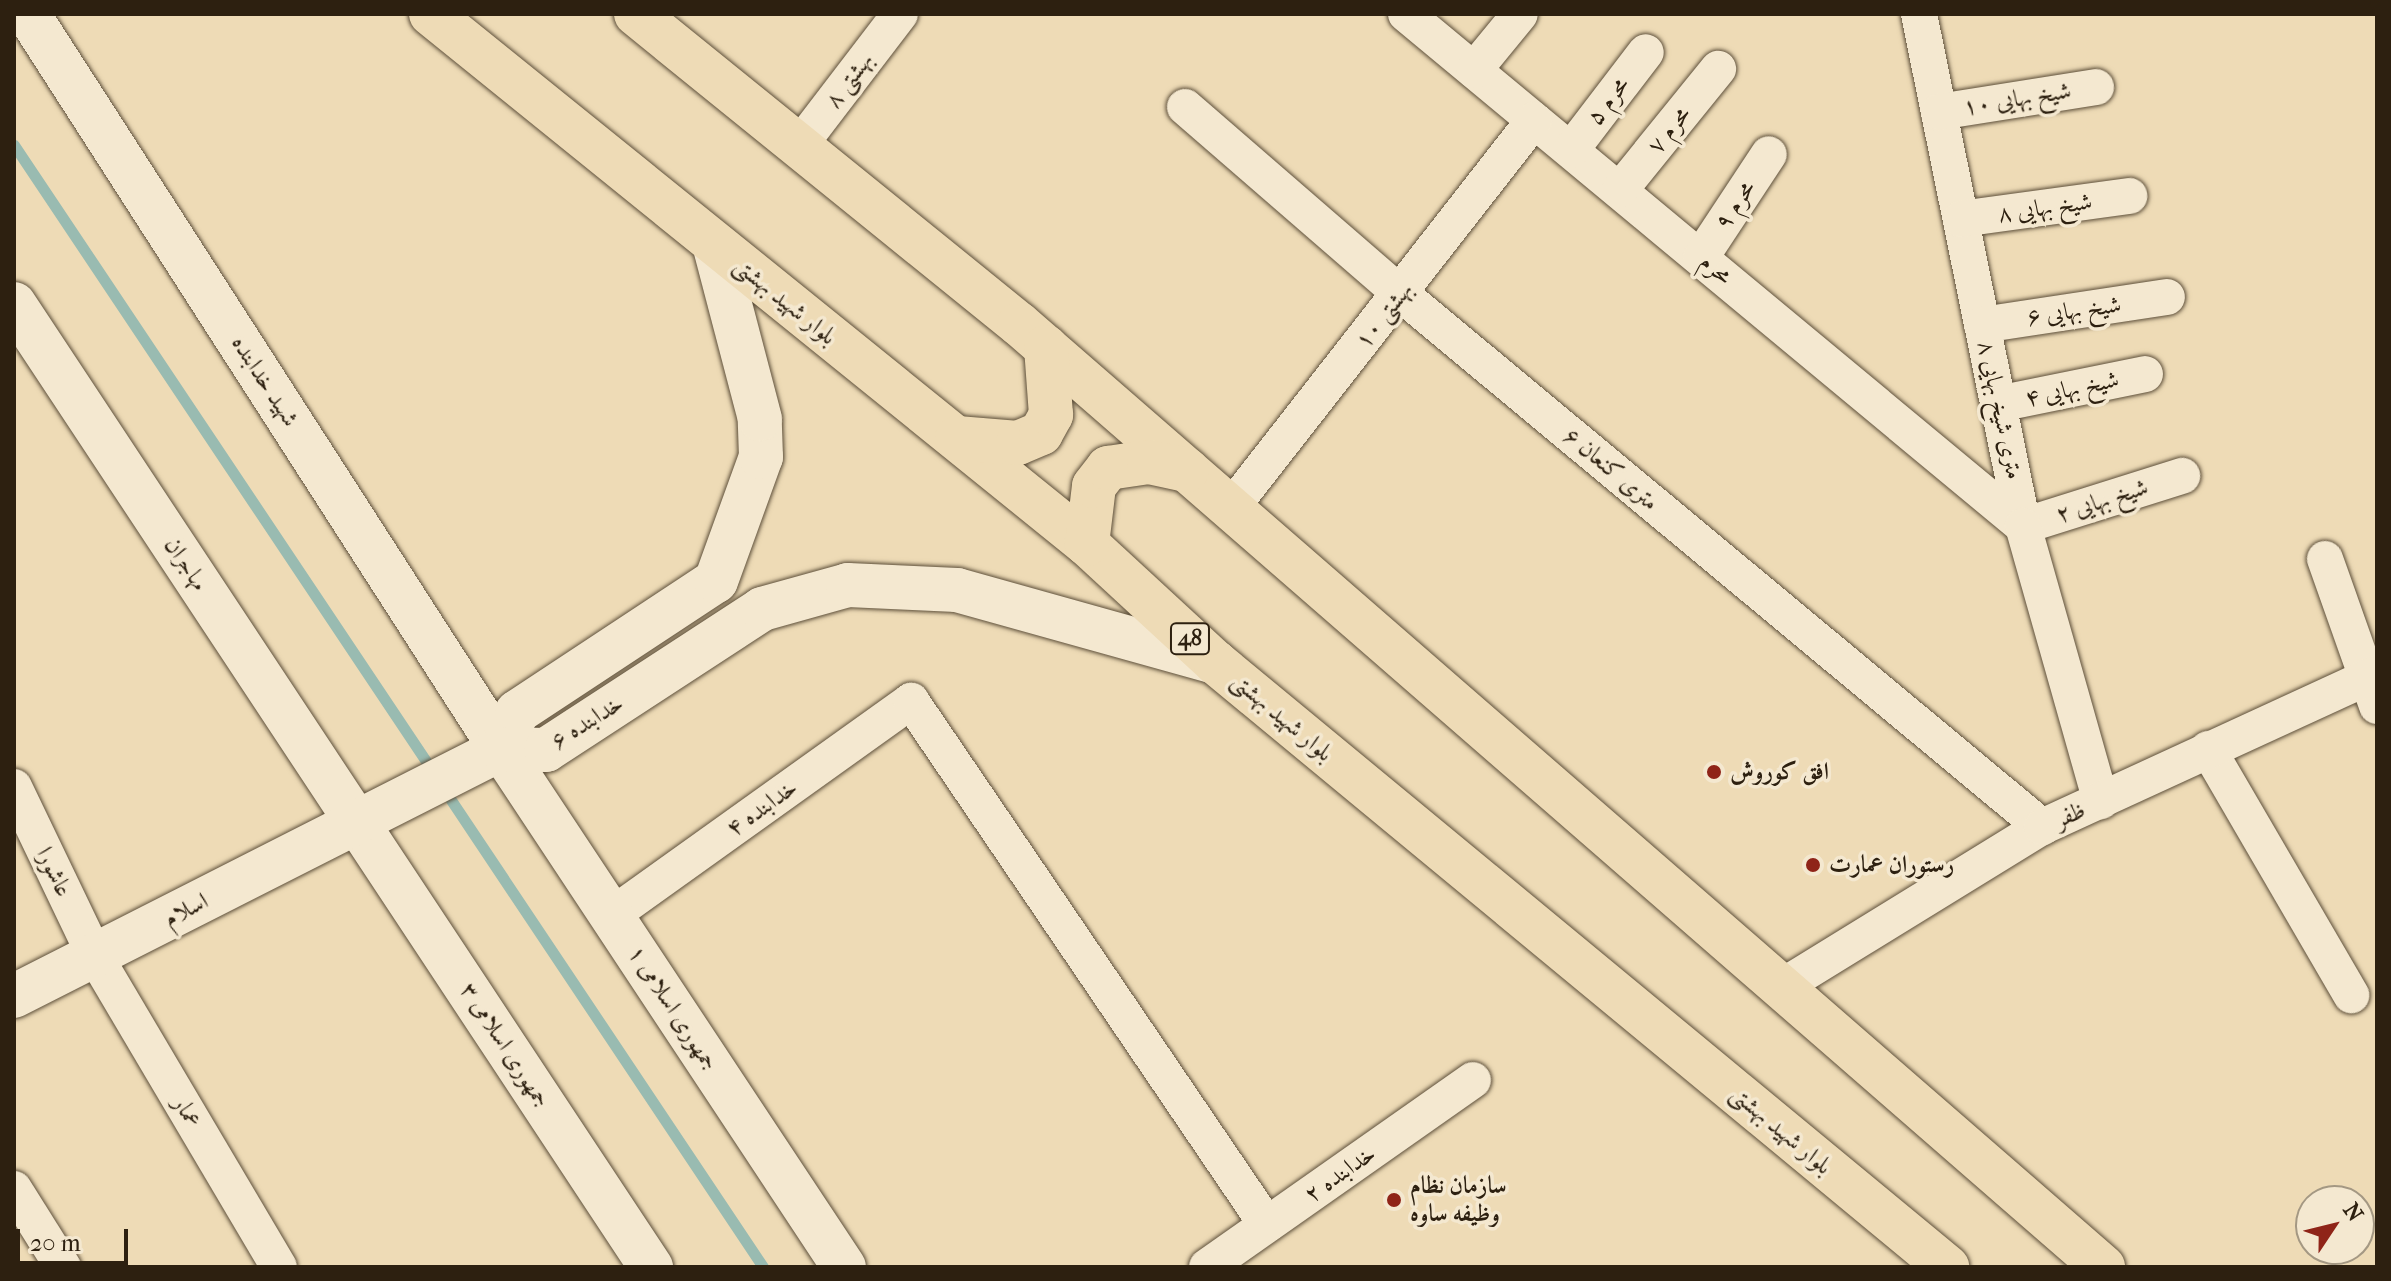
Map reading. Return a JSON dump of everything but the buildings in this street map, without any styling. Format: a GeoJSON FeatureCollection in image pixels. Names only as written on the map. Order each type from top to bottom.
{"type":"FeatureCollection","features":[{"type":"Feature","properties":{"kind":"main road","name":"بلوار شهید بهشتی"},"geometry":{"type":"LineString","coordinates":[[431,14],[1087,544],[1215,662],[1947,1267]]}},
{"type":"Feature","properties":{"kind":"main road"},"geometry":{"type":"LineString","coordinates":[[636,14],[1046,347],[2103,1267]]}},
{"type":"Feature","properties":{"kind":"main road"},"geometry":{"type":"LineString","coordinates":[[957,438],[1018,443],[1041,433],[1051,415],[1046,347]]}},
{"type":"Feature","properties":{"kind":"main road"},"geometry":{"type":"LineString","coordinates":[[1087,544],[1094,486],[1108,468],[1149,462],[1187,470]]}},
{"type":"Feature","properties":{"kind":"street","name":"شهید خدابنده"},"geometry":{"type":"LineString","coordinates":[[28,14],[501,749]]}},
{"type":"Feature","properties":{"kind":"street","name":"بهشتی ۸"},"geometry":{"type":"LineString","coordinates":[[799,146],[900,14]]}},
{"type":"Feature","properties":{"kind":"street","name":"محرم"},"geometry":{"type":"LineString","coordinates":[[1406,14],[2023,526]]}},
{"type":"Feature","properties":{"kind":"street"},"geometry":{"type":"LineString","coordinates":[[1474,70],[1520,14]]}},
{"type":"Feature","properties":{"kind":"street","name":"۸ متری شیخ بهایی"},"geometry":{"type":"LineString","coordinates":[[1919,14],[2023,526],[2101,801]]}},
{"type":"Feature","properties":{"kind":"street","name":"محرم ۵"},"geometry":{"type":"LineString","coordinates":[[1571,150],[1646,52]]}},
{"type":"Feature","properties":{"kind":"street","name":"محرم ۷"},"geometry":{"type":"LineString","coordinates":[[1620,190],[1718,69]]}},
{"type":"Feature","properties":{"kind":"street","name":"شیخ بهایی ۱۰"},"geometry":{"type":"LineString","coordinates":[[1939,112],[2096,87]]}},
{"type":"Feature","properties":{"kind":"street","name":"۶ متری کنعان"},"geometry":{"type":"LineString","coordinates":[[1185,107],[1401,294],[2042,827]]}},
{"type":"Feature","properties":{"kind":"street","name":"بهشتی ۱۰"},"geometry":{"type":"LineString","coordinates":[[1231,508],[1534,120]]}},
{"type":"Feature","properties":{"kind":"street","name":"محرم ۹"},"geometry":{"type":"LineString","coordinates":[[1701,257],[1769,154]]}},
{"type":"Feature","properties":{"kind":"street","name":"شیخ بهایی ۸"},"geometry":{"type":"LineString","coordinates":[[1961,219],[2129,196]]}},
{"type":"Feature","properties":{"kind":"street","name":"خدابنده ۶"},"geometry":{"type":"LineString","coordinates":[[714,244],[760,419],[761,457],[716,581],[517,712],[501,749],[546,750],[762,609],[848,585],[957,590],[1215,662]]}},
{"type":"Feature","properties":{"kind":"street","name":"شیخ بهایی ۶"},"geometry":{"type":"LineString","coordinates":[[1982,325],[2167,297]]}},
{"type":"Feature","properties":{"kind":"street","name":"مهاجران"},"geometry":{"type":"LineString","coordinates":[[14,304],[359,823]]}},
{"type":"Feature","properties":{"kind":"street","name":"شیخ بهایی ۴"},"geometry":{"type":"LineString","coordinates":[[1998,404],[2145,374]]}},
{"type":"Feature","properties":{"kind":"street","name":"شیخ بهایی ۲"},"geometry":{"type":"LineString","coordinates":[[2023,526],[2182,476]]}},
{"type":"Feature","properties":{"kind":"street"},"geometry":{"type":"LineString","coordinates":[[2325,559],[2374,685]]}},
{"type":"Feature","properties":{"kind":"street","name":"ظفر"},"geometry":{"type":"LineString","coordinates":[[1780,988],[2042,827],[2208,749],[2374,685]]}},
{"type":"Feature","properties":{"kind":"street","name":"خدابنده ۴"},"geometry":{"type":"LineString","coordinates":[[612,915],[911,701],[1267,1225]]}},
{"type":"Feature","properties":{"kind":"street","name":"اسلام"},"geometry":{"type":"LineString","coordinates":[[14,996],[501,749]]}},
{"type":"Feature","properties":{"kind":"street","name":"جمهوری اسلامی ۱"},"geometry":{"type":"LineString","coordinates":[[501,749],[844,1267]]}},
{"type":"Feature","properties":{"kind":"street"},"geometry":{"type":"LineString","coordinates":[[2208,749],[2351,995]]}},
{"type":"Feature","properties":{"kind":"street","name":"عاشورا"},"geometry":{"type":"LineString","coordinates":[[14,787],[95,956]]}},
{"type":"Feature","properties":{"kind":"street","name":"جمهوری اسلامی ۳"},"geometry":{"type":"LineString","coordinates":[[359,823],[651,1267]]}},
{"type":"Feature","properties":{"kind":"street","name":"عمار"},"geometry":{"type":"LineString","coordinates":[[95,956],[279,1267]]}},
{"type":"Feature","properties":{"kind":"street","name":"خدابنده ۲"},"geometry":{"type":"LineString","coordinates":[[1207,1267],[1473,1080]]}},
{"type":"Feature","properties":{"kind":"street"},"geometry":{"type":"LineString","coordinates":[[14,1189],[63,1267]]}},
{"type":"Feature","properties":{"kind":"waterway"},"geometry":{"type":"LineString","coordinates":[[14,145],[434,773]]}},
{"type":"Feature","properties":{"kind":"waterway"},"geometry":{"type":"LineString","coordinates":[[443,788],[763,1267]]}},
{"type":"Feature","properties":{"kind":"place","name":"افق کوروش"},"geometry":{"type":"Point","coordinates":[1714,772]}},
{"type":"Feature","properties":{"kind":"place","name":"رستوران عمارت"},"geometry":{"type":"Point","coordinates":[1813,865]}},
{"type":"Feature","properties":{"kind":"place","name":"سازمان نظام وظیفه ساوه"},"geometry":{"type":"Point","coordinates":[1394,1200]}}]}
